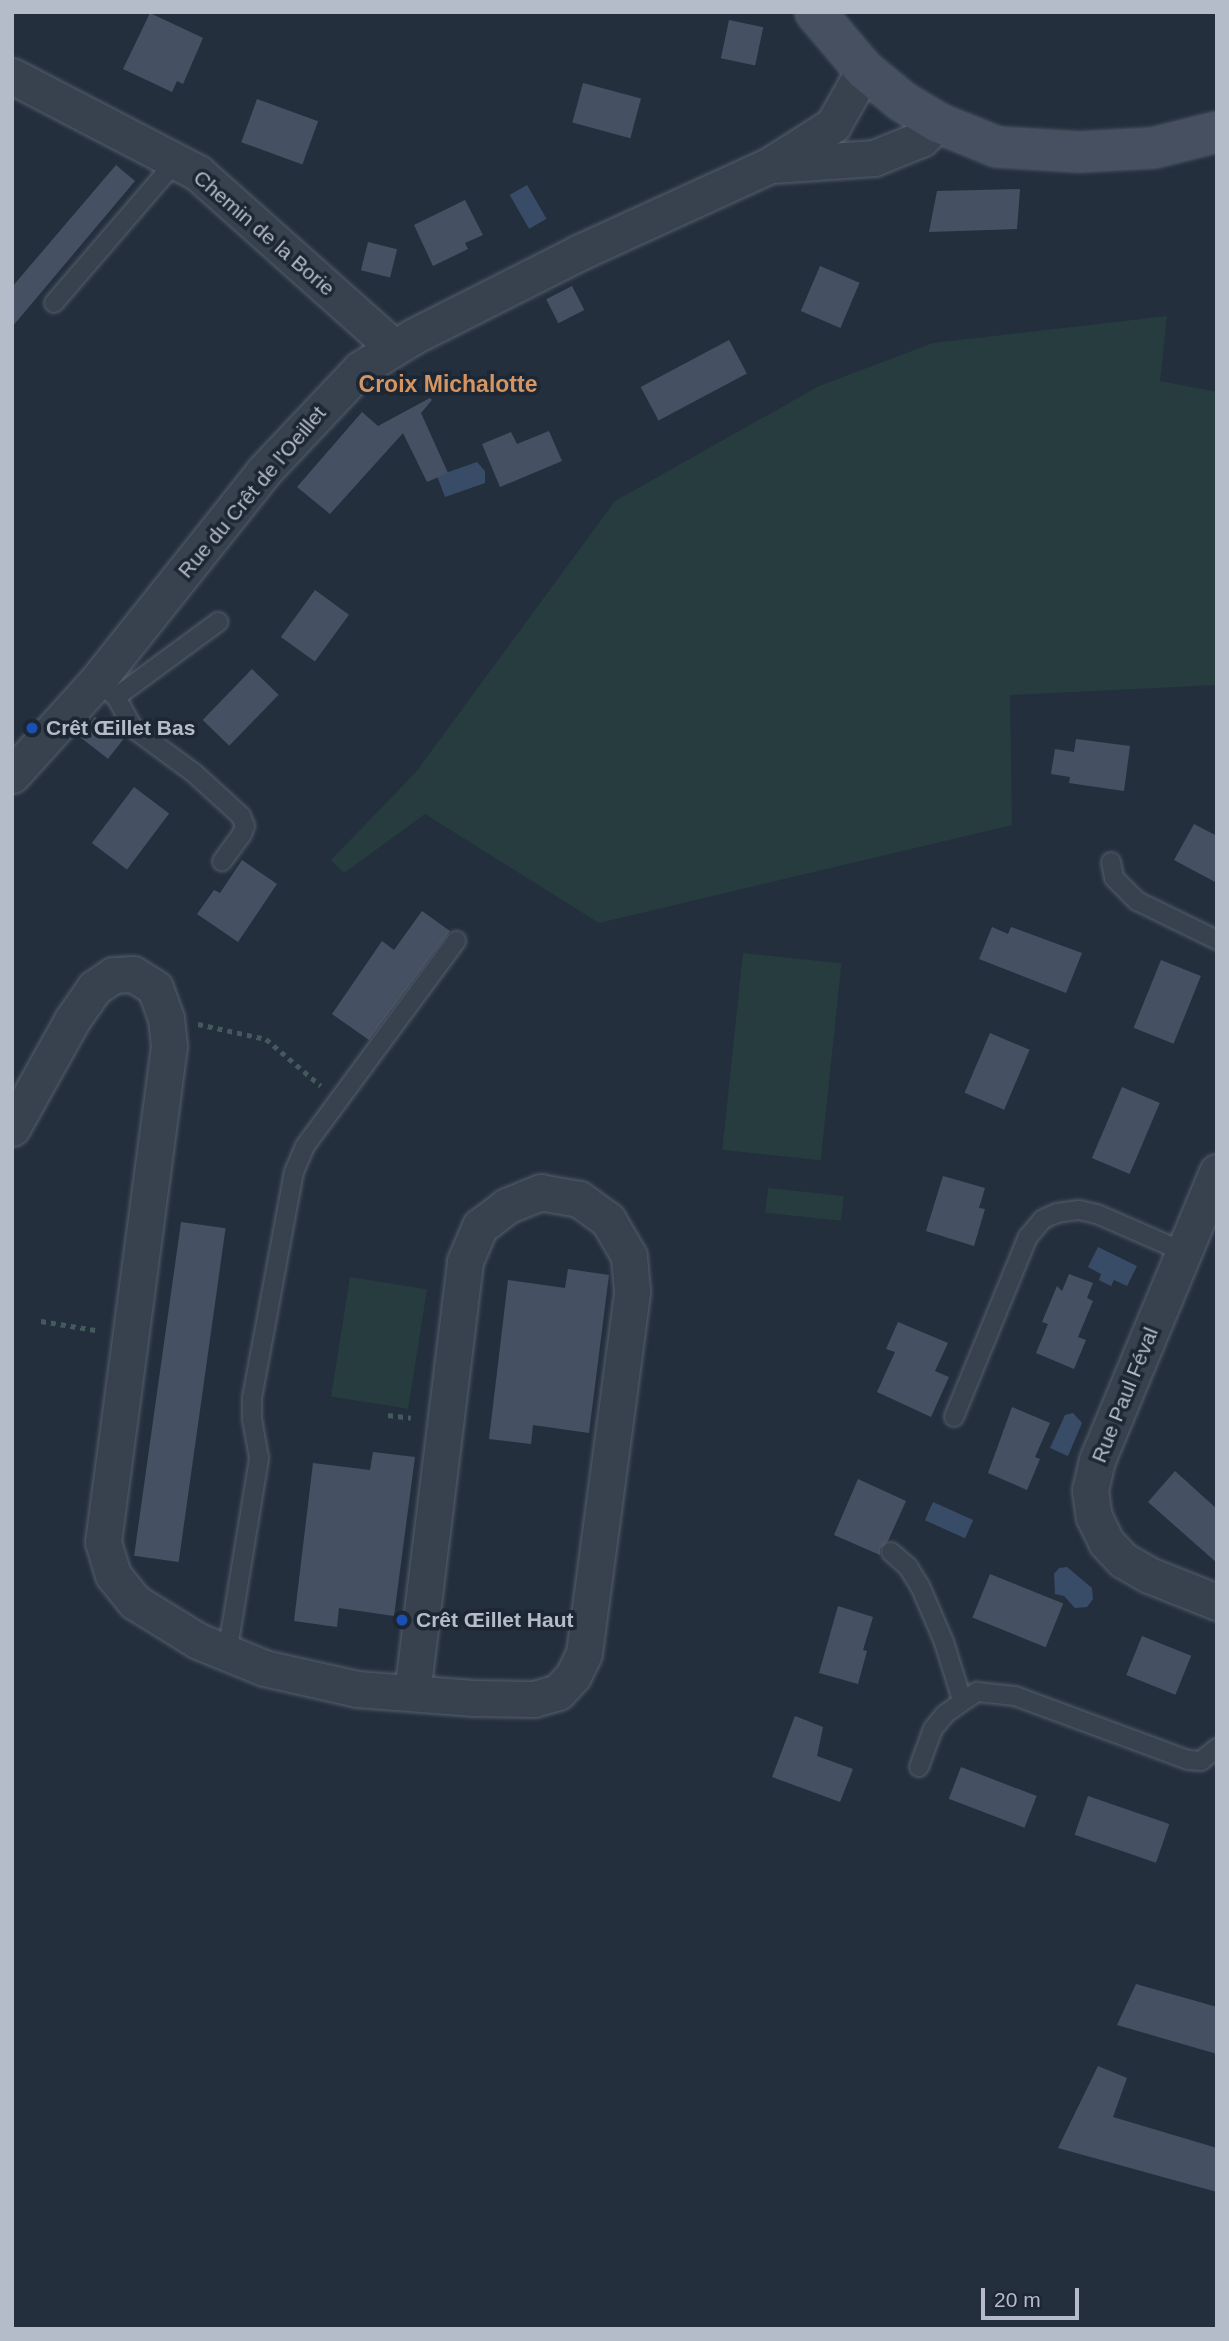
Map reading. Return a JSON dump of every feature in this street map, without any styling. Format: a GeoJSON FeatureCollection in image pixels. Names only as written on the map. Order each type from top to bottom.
{"type":"FeatureCollection","features":[{"type":"Feature","properties":{"kind":"main road"},"geometry":{"type":"LineString","coordinates":[[815,12],[864,70],[903,102],[938,123],[997,146],[1079,152],[1153,148],[1217,132]]}},
{"type":"Feature","properties":{"kind":"street"},"geometry":{"type":"LineString","coordinates":[[770,165],[833,125],[864,70]]}},
{"type":"Feature","properties":{"kind":"street","name":"Chemin de la Borie"},"geometry":{"type":"LineString","coordinates":[[12,76],[198,173],[393,347]]}},
{"type":"Feature","properties":{"kind":"street"},"geometry":{"type":"LineString","coordinates":[[770,165],[874,158],[922,139],[938,123]]}},
{"type":"Feature","properties":{"kind":"street","name":"Rue du Crêt de l'Oeillet"},"geometry":{"type":"LineString","coordinates":[[12,775],[106,689],[263,472],[360,369],[393,347],[578,253],[770,165]]}},
{"type":"Feature","properties":{"kind":"street"},"geometry":{"type":"LineString","coordinates":[[12,1128],[72,1020],[94,989],[113,975],[133,974],[155,988],[166,1018],[169,1045],[103,1542],[113,1575],[135,1602],[198,1641],[264,1668],[357,1689],[412,1691],[474,1698],[534,1699],[558,1692],[573,1676],[584,1653],[632,1291],[629,1256],[608,1220],[579,1199],[541,1192],[507,1206],[480,1226],[465,1262],[412,1691]]}},
{"type":"Feature","properties":{"kind":"street","name":"Rue Paul Féval"},"geometry":{"type":"LineString","coordinates":[[1217,1172],[1097,1460],[1090,1490],[1094,1517],[1105,1542],[1124,1560],[1149,1575],[1217,1602]]}},
{"type":"Feature","properties":{"kind":"lane"},"geometry":{"type":"LineString","coordinates":[[54,303],[177,160]]}},
{"type":"Feature","properties":{"kind":"lane"},"geometry":{"type":"LineString","coordinates":[[218,622],[106,689],[134,729],[194,773],[241,816],[244,826],[242,834],[222,862]]}},
{"type":"Feature","properties":{"kind":"lane"},"geometry":{"type":"LineString","coordinates":[[1111,862],[1114,878],[1137,901],[1217,940]]}},
{"type":"Feature","properties":{"kind":"lane"},"geometry":{"type":"LineString","coordinates":[[227,1654],[259,1458],[252,1420],[253,1398],[278,1246],[294,1172],[305,1146],[456,941]]}},
{"type":"Feature","properties":{"kind":"lane"},"geometry":{"type":"LineString","coordinates":[[954,1417],[1028,1237],[1043,1219],[1057,1213],[1079,1210],[1097,1214],[1184,1252]]}},
{"type":"Feature","properties":{"kind":"lane"},"geometry":{"type":"LineString","coordinates":[[891,1552],[908,1567],[920,1586],[944,1642],[962,1700]]}},
{"type":"Feature","properties":{"kind":"lane"},"geometry":{"type":"LineString","coordinates":[[919,1767],[933,1729],[962,1700],[977,1692],[1015,1696],[1188,1760],[1201,1761],[1217,1748]]}},
{"type":"Feature","properties":{"kind":"path"},"geometry":{"type":"LineString","coordinates":[[166,1018],[266,1039],[340,1102]]}},
{"type":"Feature","properties":{"kind":"path"},"geometry":{"type":"LineString","coordinates":[[41,1321],[95,1330]]}},
{"type":"Feature","properties":{"kind":"green space"},"geometry":{"type":"Polygon","coordinates":[[[1167,316],[1160,381],[1217,392],[1217,685],[1010,695],[1012,825],[599,923],[425,814],[344,873],[331,860],[416,772],[615,501],[819,386],[933,343],[1167,316]]]}},
{"type":"Feature","properties":{"kind":"green space"},"geometry":{"type":"Polygon","coordinates":[[[743,953],[841,963],[821,1160],[722,1150],[743,953]]]}},
{"type":"Feature","properties":{"kind":"green space"},"geometry":{"type":"Polygon","coordinates":[[[768,1188],[844,1196],[841,1221],[765,1213],[768,1188]]]}},
{"type":"Feature","properties":{"kind":"green space"},"geometry":{"type":"Polygon","coordinates":[[[350,1277],[427,1289],[408,1409],[331,1397],[350,1277]]]}},
{"type":"Feature","properties":{"kind":"water"},"geometry":{"type":"Polygon","coordinates":[[[527,185],[546,219],[529,229],[510,195],[527,185]]]}},
{"type":"Feature","properties":{"kind":"water"},"geometry":{"type":"Polygon","coordinates":[[[477,462],[485,471],[485,483],[445,497],[437,476],[477,462]]]}},
{"type":"Feature","properties":{"kind":"water"},"geometry":{"type":"Polygon","coordinates":[[[1098,1247],[1137,1266],[1127,1286],[1114,1280],[1111,1286],[1099,1280],[1101,1274],[1088,1267],[1098,1247]]]}},
{"type":"Feature","properties":{"kind":"water"},"geometry":{"type":"Polygon","coordinates":[[[1073,1413],[1082,1423],[1068,1456],[1050,1448],[1065,1415],[1073,1413]]]}},
{"type":"Feature","properties":{"kind":"water"},"geometry":{"type":"Polygon","coordinates":[[[933,1502],[973,1520],[965,1538],[925,1520],[933,1502]]]}},
{"type":"Feature","properties":{"kind":"water"},"geometry":{"type":"Polygon","coordinates":[[[1067,1567],[1092,1588],[1093,1599],[1087,1607],[1075,1608],[1064,1596],[1055,1594],[1054,1574],[1059,1568],[1067,1567]]]}},
{"type":"Feature","properties":{"kind":"building"},"geometry":{"type":"Polygon","coordinates":[[[150,13],[203,38],[183,84],[177,81],[172,92],[123,69],[150,13]]]}},
{"type":"Feature","properties":{"kind":"building"},"geometry":{"type":"Polygon","coordinates":[[[729,20],[763,27],[755,65],[721,58],[729,20]]]}},
{"type":"Feature","properties":{"kind":"building"},"geometry":{"type":"Polygon","coordinates":[[[583,83],[641,99],[630,138],[572,123],[583,83]]]}},
{"type":"Feature","properties":{"kind":"building"},"geometry":{"type":"Polygon","coordinates":[[[257,99],[318,121],[302,164],[241,142],[257,99]]]}},
{"type":"Feature","properties":{"kind":"building"},"geometry":{"type":"Polygon","coordinates":[[[116,165],[135,181],[12,327],[12,287],[116,165]]]}},
{"type":"Feature","properties":{"kind":"building"},"geometry":{"type":"Polygon","coordinates":[[[1020,189],[1017,229],[929,232],[937,191],[1020,189]]]}},
{"type":"Feature","properties":{"kind":"building"},"geometry":{"type":"Polygon","coordinates":[[[465,200],[483,235],[465,243],[468,249],[433,266],[414,225],[465,200]]]}},
{"type":"Feature","properties":{"kind":"building"},"geometry":{"type":"Polygon","coordinates":[[[368,242],[397,249],[390,277],[361,270],[368,242]]]}},
{"type":"Feature","properties":{"kind":"building"},"geometry":{"type":"Polygon","coordinates":[[[820,266],[860,283],[840,328],[801,311],[820,266]]]}},
{"type":"Feature","properties":{"kind":"building"},"geometry":{"type":"Polygon","coordinates":[[[572,286],[584,310],[558,323],[546,299],[572,286]]]}},
{"type":"Feature","properties":{"kind":"building"},"geometry":{"type":"Polygon","coordinates":[[[729,340],[747,374],[659,420],[641,387],[729,340]]]}},
{"type":"Feature","properties":{"kind":"building"},"geometry":{"type":"Polygon","coordinates":[[[430,398],[432,400],[421,413],[448,473],[427,482],[403,433],[330,514],[297,487],[362,412],[378,426],[430,398]]]}},
{"type":"Feature","properties":{"kind":"building"},"geometry":{"type":"Polygon","coordinates":[[[549,431],[562,461],[500,487],[482,444],[511,432],[517,444],[549,431]]]}},
{"type":"Feature","properties":{"kind":"building"},"geometry":{"type":"Polygon","coordinates":[[[315,590],[349,615],[315,662],[281,637],[315,590]]]}},
{"type":"Feature","properties":{"kind":"building"},"geometry":{"type":"Polygon","coordinates":[[[252,669],[279,695],[229,746],[203,720],[252,669]]]}},
{"type":"Feature","properties":{"kind":"building"},"geometry":{"type":"Polygon","coordinates":[[[95,717],[123,739],[108,759],[80,737],[95,717]]]}},
{"type":"Feature","properties":{"kind":"building"},"geometry":{"type":"Polygon","coordinates":[[[1076,739],[1130,746],[1124,791],[1069,783],[1070,777],[1051,774],[1055,749],[1074,752],[1076,739]]]}},
{"type":"Feature","properties":{"kind":"building"},"geometry":{"type":"Polygon","coordinates":[[[134,787],[169,813],[127,869],[92,843],[134,787]]]}},
{"type":"Feature","properties":{"kind":"building"},"geometry":{"type":"Polygon","coordinates":[[[1194,824],[1217,836],[1217,883],[1174,860],[1194,824]]]}},
{"type":"Feature","properties":{"kind":"building"},"geometry":{"type":"Polygon","coordinates":[[[242,860],[277,884],[238,942],[197,914],[214,890],[220,893],[242,860]]]}},
{"type":"Feature","properties":{"kind":"building"},"geometry":{"type":"Polygon","coordinates":[[[422,911],[450,931],[369,1040],[332,1014],[382,941],[394,950],[422,911]]]}},
{"type":"Feature","properties":{"kind":"building"},"geometry":{"type":"Polygon","coordinates":[[[992,927],[1008,934],[1011,927],[1082,953],[1066,993],[979,959],[992,927]]]}},
{"type":"Feature","properties":{"kind":"building"},"geometry":{"type":"Polygon","coordinates":[[[1161,960],[1201,976],[1174,1044],[1134,1028],[1161,960]]]}},
{"type":"Feature","properties":{"kind":"building"},"geometry":{"type":"Polygon","coordinates":[[[990,1033],[1030,1050],[1004,1110],[965,1093],[990,1033]]]}},
{"type":"Feature","properties":{"kind":"building"},"geometry":{"type":"Polygon","coordinates":[[[1122,1087],[1160,1103],[1130,1174],[1092,1158],[1122,1087]]]}},
{"type":"Feature","properties":{"kind":"building"},"geometry":{"type":"Polygon","coordinates":[[[943,1176],[985,1188],[979,1208],[985,1209],[974,1246],[926,1231],[943,1176]]]}},
{"type":"Feature","properties":{"kind":"building"},"geometry":{"type":"Polygon","coordinates":[[[181,1222],[226,1228],[179,1562],[134,1556],[181,1222]]]}},
{"type":"Feature","properties":{"kind":"building"},"geometry":{"type":"Polygon","coordinates":[[[568,1269],[609,1275],[589,1433],[533,1425],[531,1444],[489,1439],[508,1280],[565,1288],[568,1269]]]}},
{"type":"Feature","properties":{"kind":"building"},"geometry":{"type":"Polygon","coordinates":[[[1069,1274],[1093,1283],[1087,1298],[1093,1301],[1078,1337],[1086,1340],[1074,1369],[1036,1353],[1048,1324],[1042,1322],[1057,1286],[1062,1291],[1069,1274]]]}},
{"type":"Feature","properties":{"kind":"building"},"geometry":{"type":"Polygon","coordinates":[[[898,1322],[948,1343],[935,1371],[949,1377],[931,1417],[877,1392],[895,1352],[886,1349],[898,1322]]]}},
{"type":"Feature","properties":{"kind":"building"},"geometry":{"type":"Polygon","coordinates":[[[1012,1407],[1050,1423],[1035,1457],[1040,1459],[1027,1490],[988,1473],[1012,1407]]]}},
{"type":"Feature","properties":{"kind":"building"},"geometry":{"type":"Polygon","coordinates":[[[373,1452],[415,1457],[394,1616],[339,1608],[337,1627],[294,1621],[313,1463],[370,1470],[373,1452]]]}},
{"type":"Feature","properties":{"kind":"building"},"geometry":{"type":"Polygon","coordinates":[[[1175,1471],[1217,1509],[1217,1563],[1148,1502],[1175,1471]]]}},
{"type":"Feature","properties":{"kind":"building"},"geometry":{"type":"Polygon","coordinates":[[[858,1479],[906,1501],[888,1541],[880,1549],[880,1555],[834,1535],[858,1479]]]}},
{"type":"Feature","properties":{"kind":"building"},"geometry":{"type":"Polygon","coordinates":[[[990,1574],[1063,1604],[1046,1647],[972,1618],[990,1574]]]}},
{"type":"Feature","properties":{"kind":"building"},"geometry":{"type":"Polygon","coordinates":[[[838,1606],[873,1617],[863,1650],[867,1651],[858,1684],[819,1673],[838,1606]]]}},
{"type":"Feature","properties":{"kind":"building"},"geometry":{"type":"Polygon","coordinates":[[[1142,1636],[1191,1656],[1175,1695],[1126,1675],[1142,1636]]]}},
{"type":"Feature","properties":{"kind":"building"},"geometry":{"type":"Polygon","coordinates":[[[795,1716],[823,1727],[817,1756],[853,1769],[840,1802],[772,1777],[795,1716]]]}},
{"type":"Feature","properties":{"kind":"building"},"geometry":{"type":"Polygon","coordinates":[[[961,1767],[1037,1796],[1024,1828],[949,1799],[961,1767]]]}},
{"type":"Feature","properties":{"kind":"building"},"geometry":{"type":"Polygon","coordinates":[[[1088,1796],[1169,1824],[1156,1863],[1075,1835],[1088,1796]]]}},
{"type":"Feature","properties":{"kind":"building"},"geometry":{"type":"Polygon","coordinates":[[[1136,1984],[1217,2007],[1217,2054],[1117,2025],[1136,1984]]]}},
{"type":"Feature","properties":{"kind":"building"},"geometry":{"type":"Polygon","coordinates":[[[1098,2066],[1127,2078],[1113,2117],[1217,2148],[1217,2192],[1058,2148],[1098,2066]]]}},
{"type":"Feature","properties":{"kind":"place","name":"Crêt Œillet Bas"},"geometry":{"type":"Point","coordinates":[32,728]}},
{"type":"Feature","properties":{"kind":"place","name":"Crêt Œillet Haut"},"geometry":{"type":"Point","coordinates":[402,1620]}},
{"type":"Feature","properties":{"kind":"district","name":"Croix Michalotte"},"geometry":{"type":"Point","coordinates":[448,384]}}]}
